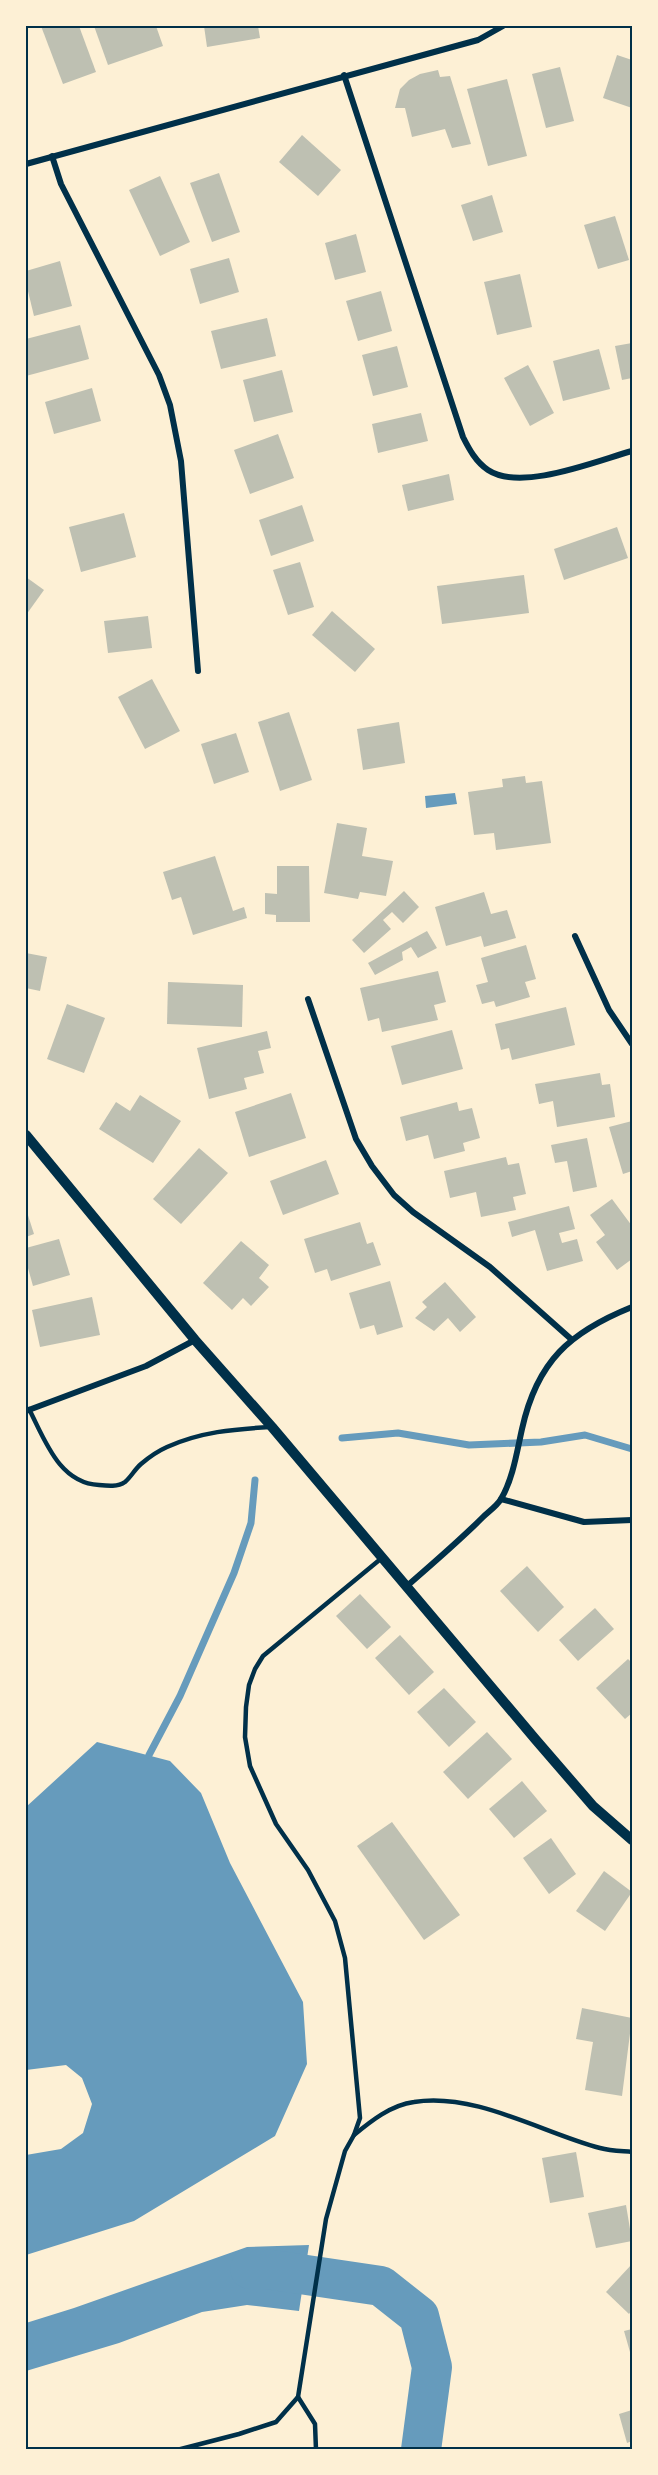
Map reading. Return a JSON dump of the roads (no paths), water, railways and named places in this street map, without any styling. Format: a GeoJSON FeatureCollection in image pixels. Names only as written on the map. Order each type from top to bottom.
{"type":"FeatureCollection","features":[{"type":"Feature","properties":{"kind":"street"},"geometry":{"type":"LineString","coordinates":[[26,164],[478,40],[503,26]]}},
{"type":"Feature","properties":{"kind":"street"},"geometry":{"type":"LineString","coordinates":[[344,75],[463,437],[472,455],[489,471],[512,478],[535,478],[633,451]]}},
{"type":"Feature","properties":{"kind":"street"},"geometry":{"type":"LineString","coordinates":[[52,156],[61,184],[159,375],[170,405],[181,461],[198,671]]}},
{"type":"Feature","properties":{"kind":"street"},"geometry":{"type":"LineString","coordinates":[[574,936],[609,1010],[633,1044]]}},
{"type":"Feature","properties":{"kind":"street"},"geometry":{"type":"LineString","coordinates":[[308,999],[356,1139],[372,1166],[394,1195],[413,1212],[490,1268],[571,1340]]}},
{"type":"Feature","properties":{"kind":"street"},"geometry":{"type":"LineString","coordinates":[[26,1134],[195,1340],[383,1557],[586,1798],[621,1832],[633,1840]]}},
{"type":"Feature","properties":{"kind":"street"},"geometry":{"type":"LineString","coordinates":[[407,1586],[468,1533],[501,1499],[536,1385],[551,1360],[571,1340],[603,1319],[633,1307]]}},
{"type":"Feature","properties":{"kind":"street"},"geometry":{"type":"LineString","coordinates":[[27,1410],[146,1366],[195,1340]]}},
{"type":"Feature","properties":{"kind":"street"},"geometry":{"type":"LineString","coordinates":[[501,1499],[584,1522],[633,1520]]}},
{"type":"Feature","properties":{"kind":"lane"},"geometry":{"type":"LineString","coordinates":[[27,1410],[54,1458],[65,1472],[87,1484],[114,1486],[126,1482],[141,1464],[164,1448],[186,1439],[222,1430],[272,1427]]}},
{"type":"Feature","properties":{"kind":"lane"},"geometry":{"type":"LineString","coordinates":[[177,2450],[276,2422],[298,2397],[326,2219],[345,2151],[360,2118],[345,1958],[335,1921],[308,1870],[276,1824],[250,1766],[245,1737],[246,1707],[249,1685],[263,1656],[383,1557]]}},
{"type":"Feature","properties":{"kind":"lane"},"geometry":{"type":"LineString","coordinates":[[354,2135],[379,2116],[412,2102],[437,2101],[466,2105],[602,2148],[633,2152]]}},
{"type":"Feature","properties":{"kind":"lane"},"geometry":{"type":"LineString","coordinates":[[298,2397],[315,2424],[316,2450]]}},
{"type":"Feature","properties":{"kind":"water"},"geometry":{"type":"Polygon","coordinates":[[[455,793],[457,804],[426,808],[425,796],[455,793]]]}},
{"type":"Feature","properties":{"kind":"water"},"geometry":{"type":"Polygon","coordinates":[[[97,1742],[170,1761],[201,1793],[230,1863],[303,2002],[307,2064],[275,2136],[134,2221],[26,2255],[26,2155],[61,2149],[83,2133],[92,2104],[82,2078],[66,2065],[26,2070],[26,1807],[97,1742]]]}},
{"type":"Feature","properties":{"kind":"water"},"geometry":{"type":"Polygon","coordinates":[[[309,2245],[299,2311],[247,2305],[202,2312],[119,2343],[26,2371],[26,2323],[247,2247],[309,2245]]]}},
{"type":"Feature","properties":{"kind":"waterway"},"geometry":{"type":"LineString","coordinates":[[342,1438],[398,1433],[469,1445],[541,1442],[585,1435],[632,1449]]}},
{"type":"Feature","properties":{"kind":"waterway"},"geometry":{"type":"LineString","coordinates":[[149,1755],[180,1696],[234,1573],[251,1523],[255,1480]]}},
{"type":"Feature","properties":{"kind":"waterway"},"geometry":{"type":"LineString","coordinates":[[250,2269],[266,2269],[381,2286],[419,2316],[432,2367],[421,2450]]}}]}
